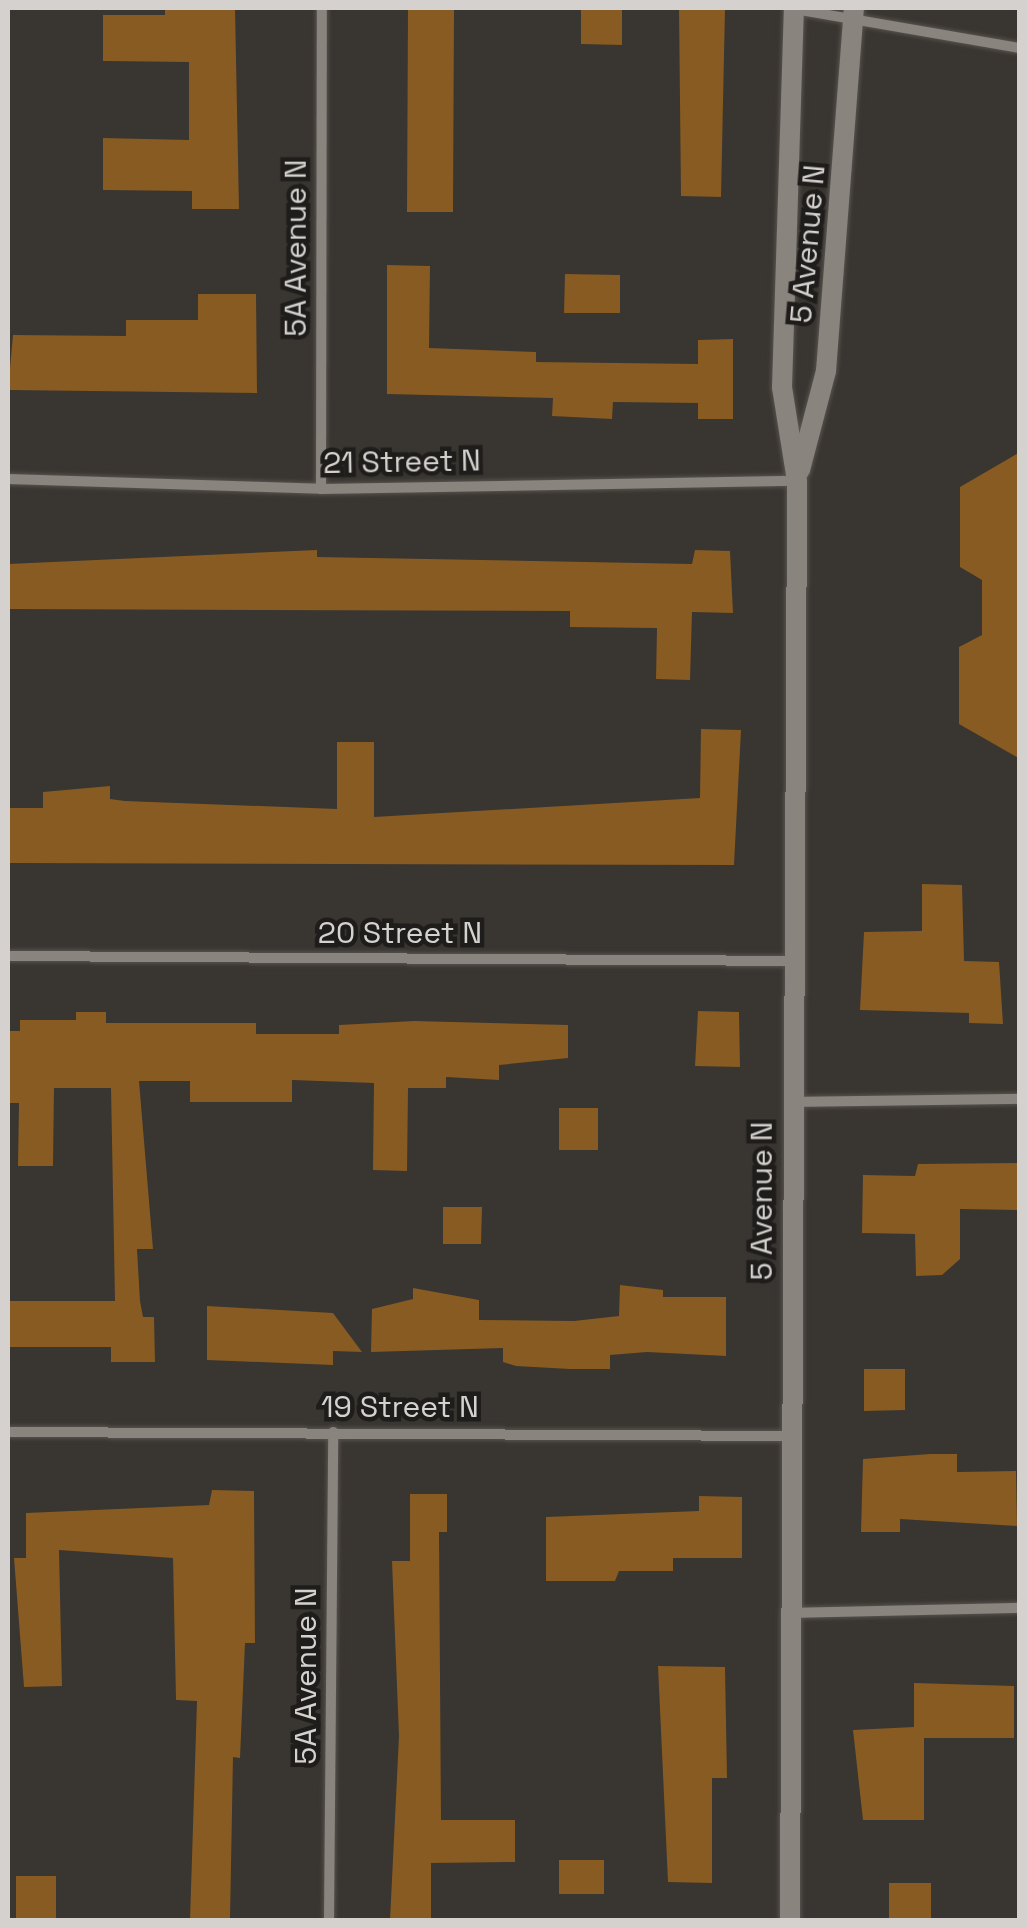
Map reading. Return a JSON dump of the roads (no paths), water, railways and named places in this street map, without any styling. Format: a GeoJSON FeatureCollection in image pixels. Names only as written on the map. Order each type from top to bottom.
{"type":"FeatureCollection","features":[{"type":"Feature","properties":{"kind":"main road","name":"5 Avenue N"},"geometry":{"type":"LineString","coordinates":[[790,1920],[797,481],[782,387],[794,8]]}},
{"type":"Feature","properties":{"kind":"main road","name":"5 Avenue N"},"geometry":{"type":"LineString","coordinates":[[797,481],[826,371],[854,12]]}},
{"type":"Feature","properties":{"kind":"street","name":"5A Avenue N"},"geometry":{"type":"LineString","coordinates":[[321,489],[322,8]]}},
{"type":"Feature","properties":{"kind":"street"},"geometry":{"type":"LineString","coordinates":[[794,8],[854,12],[1020,48]]}},
{"type":"Feature","properties":{"kind":"street","name":"21 Street N"},"geometry":{"type":"LineString","coordinates":[[8,480],[321,489],[797,481]]}},
{"type":"Feature","properties":{"kind":"street","name":"20 Street N"},"geometry":{"type":"LineString","coordinates":[[8,956],[793,960]]}},
{"type":"Feature","properties":{"kind":"street"},"geometry":{"type":"LineString","coordinates":[[792,1102],[1020,1099]]}},
{"type":"Feature","properties":{"kind":"street","name":"19 Street N"},"geometry":{"type":"LineString","coordinates":[[8,1432],[792,1436]]}},
{"type":"Feature","properties":{"kind":"street","name":"5A Avenue N"},"geometry":{"type":"LineString","coordinates":[[329,1920],[333,1432]]}},
{"type":"Feature","properties":{"kind":"street"},"geometry":{"type":"LineString","coordinates":[[791,1613],[1020,1608]]}}]}
